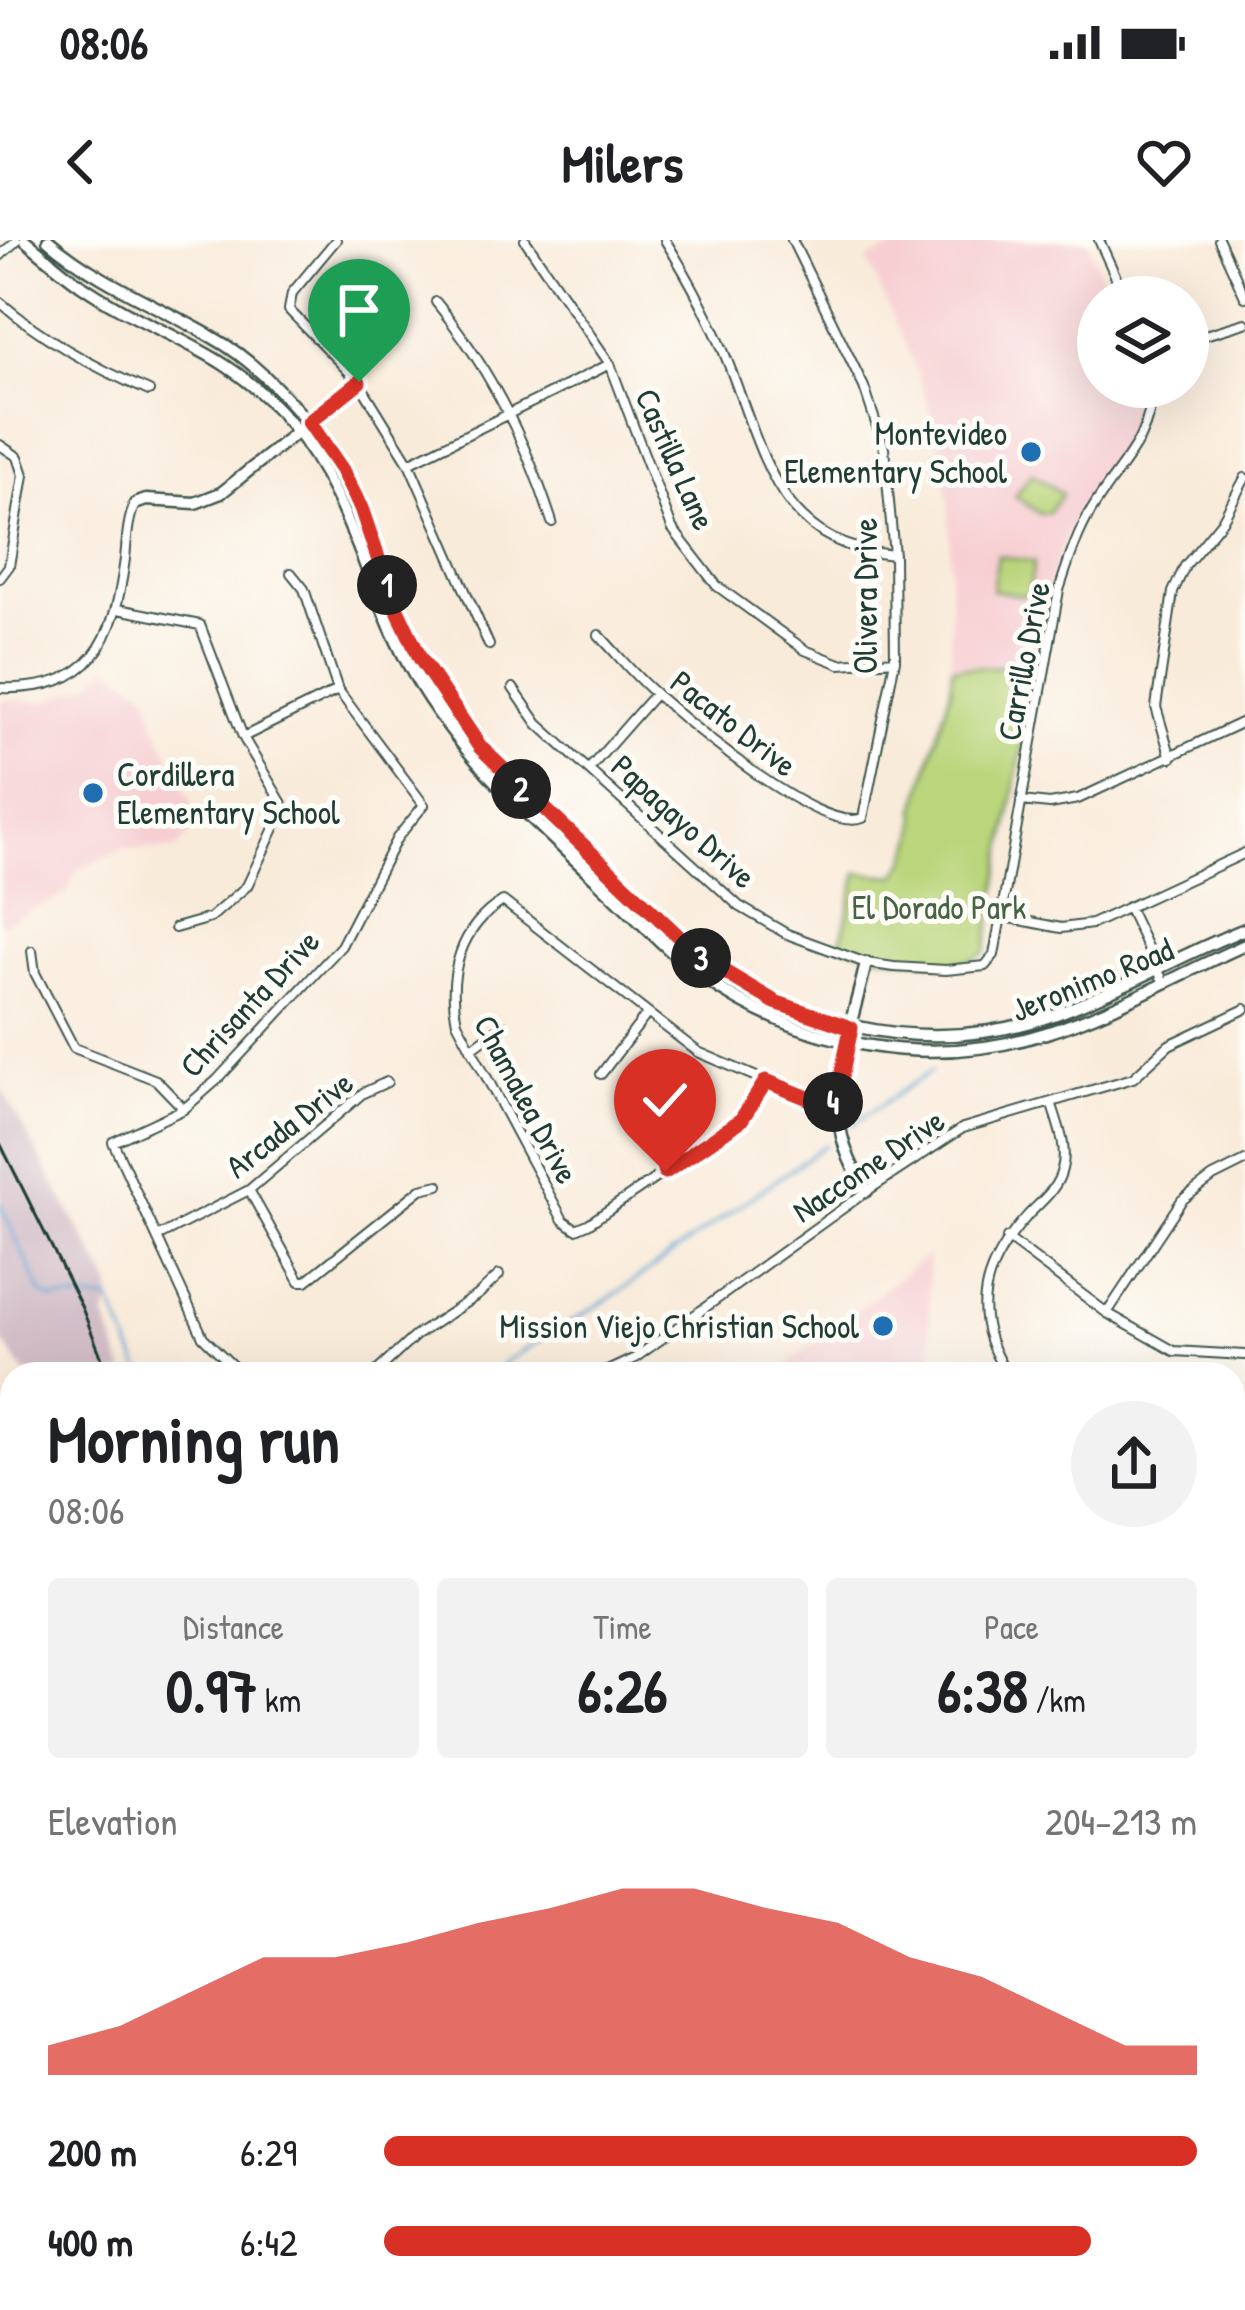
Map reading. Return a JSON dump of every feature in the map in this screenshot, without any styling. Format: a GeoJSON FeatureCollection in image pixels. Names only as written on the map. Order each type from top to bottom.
{"type":"FeatureCollection","features":[{"type":"Feature","properties":{"kind":"main road","name":"Jeronimo Road"},"geometry":{"type":"LineString","coordinates":[[21,240],[83,287],[216,356],[253,383],[297,431],[340,499],[388,622],[414,676],[452,733],[491,778],[700,975],[761,1012],[848,1042],[921,1051],[998,1045],[1065,1027],[1245,945]]}},
{"type":"Feature","properties":{"kind":"main road","name":"Jeronimo Road"},"geometry":{"type":"LineString","coordinates":[[48,240],[77,265],[215,338],[257,367],[309,422],[342,470],[412,644],[480,747],[701,958],[775,1002],[851,1028],[931,1036],[1006,1028],[1059,1013],[1245,929]]}},
{"type":"Feature","properties":{"kind":"main road"},"geometry":{"type":"LineString","coordinates":[[135,503],[195,502],[221,493],[359,382]]}},
{"type":"Feature","properties":{"kind":"main road"},"geometry":{"type":"LineString","coordinates":[[866,963],[836,1102],[843,1150],[867,1192]]}},
{"type":"Feature","properties":{"kind":"street"},"geometry":{"type":"LineString","coordinates":[[0,256],[21,240]]}},
{"type":"Feature","properties":{"kind":"street"},"geometry":{"type":"LineString","coordinates":[[336,240],[292,293],[288,306],[293,317],[359,382],[409,463],[489,645]]}},
{"type":"Feature","properties":{"kind":"street","name":"Castilla Lane"},"geometry":{"type":"LineString","coordinates":[[525,240],[610,364],[672,528],[717,586],[805,650],[840,664],[895,660]]}},
{"type":"Feature","properties":{"kind":"street"},"geometry":{"type":"LineString","coordinates":[[665,240],[694,287],[728,360],[766,470],[778,489],[840,545],[894,555]]}},
{"type":"Feature","properties":{"kind":"street","name":"Olivera Drive"},"geometry":{"type":"LineString","coordinates":[[792,240],[864,387],[884,448],[894,555],[895,660],[869,802],[857,822]]}},
{"type":"Feature","properties":{"kind":"street"},"geometry":{"type":"LineString","coordinates":[[1099,240],[1115,276]]}},
{"type":"Feature","properties":{"kind":"street"},"geometry":{"type":"LineString","coordinates":[[1219,240],[1245,297]]}},
{"type":"Feature","properties":{"kind":"street"},"geometry":{"type":"LineString","coordinates":[[0,302],[32,329],[110,375],[148,391]]}},
{"type":"Feature","properties":{"kind":"street"},"geometry":{"type":"LineString","coordinates":[[436,302],[463,334],[509,412],[552,522]]}},
{"type":"Feature","properties":{"kind":"street"},"geometry":{"type":"LineString","coordinates":[[1209,334],[1245,323]]}},
{"type":"Feature","properties":{"kind":"street"},"geometry":{"type":"LineString","coordinates":[[409,463],[610,364]]}},
{"type":"Feature","properties":{"kind":"street","name":"Carrillo Drive"},"geometry":{"type":"LineString","coordinates":[[988,964],[994,955],[1059,590],[1077,537],[1139,446],[1151,408]]}},
{"type":"Feature","properties":{"kind":"street"},"geometry":{"type":"LineString","coordinates":[[0,445],[18,458],[24,475],[4,574]]}},
{"type":"Feature","properties":{"kind":"street"},"geometry":{"type":"LineString","coordinates":[[1171,758],[1156,706],[1173,592],[1185,566],[1222,520],[1245,478]]}},
{"type":"Feature","properties":{"kind":"street"},"geometry":{"type":"LineString","coordinates":[[0,688],[31,689],[58,683],[79,672],[105,641],[118,609],[135,503]]}},
{"type":"Feature","properties":{"kind":"street","name":"Chrisanta Drive"},"geometry":{"type":"LineString","coordinates":[[230,1362],[203,1336],[113,1142],[184,1108],[217,1080],[341,946],[397,838],[424,806],[338,690],[304,589],[291,573]]}},
{"type":"Feature","properties":{"kind":"street"},"geometry":{"type":"LineString","coordinates":[[118,609],[200,625],[243,737],[284,807],[247,886],[210,918],[175,928]]}},
{"type":"Feature","properties":{"kind":"street","name":"Pacato Drive"},"geometry":{"type":"LineString","coordinates":[[599,634],[655,694],[796,802],[857,822]]}},
{"type":"Feature","properties":{"kind":"street","name":"Papagayo Drive"},"geometry":{"type":"LineString","coordinates":[[513,688],[538,724],[739,906],[787,934],[866,963],[946,970],[988,964]]}},
{"type":"Feature","properties":{"kind":"street"},"geometry":{"type":"LineString","coordinates":[[243,737],[338,690]]}},
{"type":"Feature","properties":{"kind":"street"},"geometry":{"type":"LineString","coordinates":[[590,768],[655,694]]}},
{"type":"Feature","properties":{"kind":"street"},"geometry":{"type":"LineString","coordinates":[[1022,801],[1050,804],[1078,799],[1245,722]]}},
{"type":"Feature","properties":{"kind":"street"},"geometry":{"type":"LineString","coordinates":[[1000,916],[1065,928],[1092,924],[1245,853]]}},
{"type":"Feature","properties":{"kind":"street","name":"Chamalea Drive"},"geometry":{"type":"LineString","coordinates":[[647,1014],[503,901],[471,932],[454,972],[451,994],[457,1022],[563,1220],[576,1229],[741,1120],[766,1081]]}},
{"type":"Feature","properties":{"kind":"street"},"geometry":{"type":"LineString","coordinates":[[1128,907],[1163,981]]}},
{"type":"Feature","properties":{"kind":"street"},"geometry":{"type":"LineString","coordinates":[[32,951],[34,973],[74,1048],[156,1080],[184,1108]]}},
{"type":"Feature","properties":{"kind":"street","name":"Naccome Drive"},"geometry":{"type":"LineString","coordinates":[[626,1362],[963,1128],[1133,1078],[1169,1045],[1245,1010]]}},
{"type":"Feature","properties":{"kind":"street"},"geometry":{"type":"LineString","coordinates":[[602,1074],[647,1014],[698,1052],[808,1098],[836,1102]]}},
{"type":"Feature","properties":{"kind":"street"},"geometry":{"type":"LineString","coordinates":[[470,1049],[503,1025]]}},
{"type":"Feature","properties":{"kind":"street","name":"Arcada Drive"},"geometry":{"type":"LineString","coordinates":[[157,1237],[249,1190],[363,1093],[387,1082]]}},
{"type":"Feature","properties":{"kind":"street"},"geometry":{"type":"LineString","coordinates":[[1000,1362],[989,1341],[985,1300],[989,1268],[1007,1238],[1061,1174],[1063,1146],[1052,1105]]}},
{"type":"Feature","properties":{"kind":"street"},"geometry":{"type":"LineString","coordinates":[[1107,1313],[1182,1200],[1245,1161]]}},
{"type":"Feature","properties":{"kind":"street"},"geometry":{"type":"LineString","coordinates":[[249,1190],[288,1267],[299,1281],[306,1281],[421,1190],[439,1185]]}},
{"type":"Feature","properties":{"kind":"street"},"geometry":{"type":"LineString","coordinates":[[1007,1238],[1107,1313],[1174,1351],[1245,1355]]}},
{"type":"Feature","properties":{"kind":"street"},"geometry":{"type":"LineString","coordinates":[[387,1362],[499,1275]]}},
{"type":"Feature","properties":{"kind":"shaded area","name":"Montevideo Elementary School"},"geometry":{"type":"Polygon","coordinates":[[[910,240],[1087,240],[1102,276],[1077,276],[1077,408],[1140,408],[1139,416],[1131,438],[1081,505],[1060,551],[1035,665],[951,665],[949,505],[938,434],[914,364],[867,260],[910,240]]]}},
{"type":"Feature","properties":{"kind":"shaded area","name":"Cordillera Elementary School"},"geometry":{"type":"Polygon","coordinates":[[[109,666],[149,694],[154,721],[192,803],[197,827],[175,850],[123,849],[76,870],[67,894],[0,925],[0,700],[45,702],[93,683],[109,666]]]}},
{"type":"Feature","properties":{"kind":"shaded area"},"geometry":{"type":"Polygon","coordinates":[[[0,1086],[111,1286],[105,1315],[121,1362],[17,1362],[0,1338],[0,1086]]]}},
{"type":"Feature","properties":{"kind":"shaded area","name":"Mission Viejo Christian School"},"geometry":{"type":"Polygon","coordinates":[[[928,1255],[934,1362],[790,1362],[928,1255]]]}},
{"type":"Feature","properties":{"kind":"green space"},"geometry":{"type":"Polygon","coordinates":[[[1032,473],[1062,494],[1048,513],[1040,514],[1015,496],[1032,473]]]}},
{"type":"Feature","properties":{"kind":"green space"},"geometry":{"type":"Polygon","coordinates":[[[998,556],[1034,562],[1025,596],[992,590],[998,556]]]}},
{"type":"Feature","properties":{"kind":"green space","name":"El Dorado Park"},"geometry":{"type":"Polygon","coordinates":[[[952,667],[1036,667],[986,951],[974,958],[937,962],[840,945],[858,873],[895,876],[909,854],[917,826],[916,809],[951,689],[952,667]]]}},
{"type":"Feature","properties":{"kind":"waterway"},"geometry":{"type":"LineString","coordinates":[[852,1125],[931,1071]]}},
{"type":"Feature","properties":{"kind":"waterway"},"geometry":{"type":"LineString","coordinates":[[505,1362],[610,1298],[825,1145]]}},
{"type":"Feature","properties":{"kind":"waterway"},"geometry":{"type":"LineString","coordinates":[[0,1204],[42,1294],[52,1299],[110,1300],[137,1362]]}},
{"type":"Feature","properties":{"kind":"railway"},"geometry":{"type":"LineString","coordinates":[[0,1143],[82,1308],[103,1362]]}},
{"type":"Feature","properties":{"kind":"place","name":"Montevideo Elementary School"},"geometry":{"type":"Point","coordinates":[1031,452]}},
{"type":"Feature","properties":{"kind":"place","name":"Cordillera Elementary School"},"geometry":{"type":"Point","coordinates":[93,793]}},
{"type":"Feature","properties":{"kind":"place","name":"Mission Viejo Christian School"},"geometry":{"type":"Point","coordinates":[883,1326]}},
{"type":"Feature","properties":{"kind":"route"},"geometry":{"type":"LineString","coordinates":[[359,382],[309,422],[361,508],[405,629],[439,691],[480,747],[701,958],[775,1002],[851,1028],[836,1102],[808,1098],[766,1081],[741,1120],[665,1172]]}}]}
